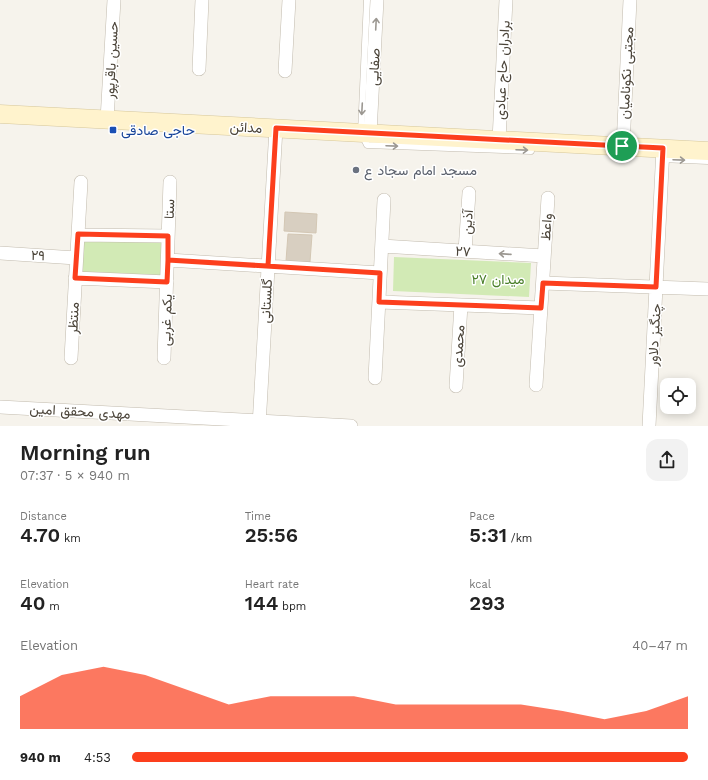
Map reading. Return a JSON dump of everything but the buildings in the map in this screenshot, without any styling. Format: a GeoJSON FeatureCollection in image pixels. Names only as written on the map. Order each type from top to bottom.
{"type":"FeatureCollection","features":[{"type":"Feature","properties":{"kind":"main road","name":"مدائن"},"geometry":{"type":"LineString","coordinates":[[0,114],[622,146],[661,155],[708,151]]}},
{"type":"Feature","properties":{"kind":"street","name":"حسین باقرپور"},"geometry":{"type":"LineString","coordinates":[[107,120],[114,0]]}},
{"type":"Feature","properties":{"kind":"street"},"geometry":{"type":"LineString","coordinates":[[199,69],[202,0]]}},
{"type":"Feature","properties":{"kind":"street"},"geometry":{"type":"LineString","coordinates":[[285,71],[289,0]]}},
{"type":"Feature","properties":{"kind":"street","name":"صفایی"},"geometry":{"type":"LineString","coordinates":[[365,133],[377,0]]}},
{"type":"Feature","properties":{"kind":"street","name":"برادران حاج عبادی"},"geometry":{"type":"LineString","coordinates":[[499,140],[506,0]]}},
{"type":"Feature","properties":{"kind":"street","name":"مجتبی نکونامیان"},"geometry":{"type":"LineString","coordinates":[[622,146],[630,0]]}},
{"type":"Feature","properties":{"kind":"street","name":"گلستانی"},"geometry":{"type":"LineString","coordinates":[[259,424],[276,128]]}},
{"type":"Feature","properties":{"kind":"street","name":"چنگیز دلاور"},"geometry":{"type":"LineString","coordinates":[[649,426],[661,155]]}},
{"type":"Feature","properties":{"kind":"street","name":"منتظر"},"geometry":{"type":"LineString","coordinates":[[71,358],[81,182]]}},
{"type":"Feature","properties":{"kind":"street","name":"ستا"},"geometry":{"type":"LineString","coordinates":[[168,260],[170,182]]}},
{"type":"Feature","properties":{"kind":"street","name":"آذین"},"geometry":{"type":"LineString","coordinates":[[465,251],[469,193]]}},
{"type":"Feature","properties":{"kind":"street","name":"واعظ"},"geometry":{"type":"LineString","coordinates":[[536,385],[548,198]]}},
{"type":"Feature","properties":{"kind":"street"},"geometry":{"type":"LineString","coordinates":[[375,378],[384,200]]}},
{"type":"Feature","properties":{"kind":"street"},"geometry":{"type":"LineString","coordinates":[[78,234],[168,236]]}},
{"type":"Feature","properties":{"kind":"street","name":"۲۷"},"geometry":{"type":"LineString","coordinates":[[382,246],[544,256]]}},
{"type":"Feature","properties":{"kind":"street","name":"۲۹"},"geometry":{"type":"LineString","coordinates":[[0,253],[76,258]]}},
{"type":"Feature","properties":{"kind":"street"},"geometry":{"type":"LineString","coordinates":[[168,260],[380,273]]}},
{"type":"Feature","properties":{"kind":"street","name":"یکم غربی"},"geometry":{"type":"LineString","coordinates":[[164,358],[168,260]]}},
{"type":"Feature","properties":{"kind":"street"},"geometry":{"type":"LineString","coordinates":[[75,278],[167,282]]}},
{"type":"Feature","properties":{"kind":"street"},"geometry":{"type":"LineString","coordinates":[[543,283],[708,289]]}},
{"type":"Feature","properties":{"kind":"street"},"geometry":{"type":"LineString","coordinates":[[379,302],[541,308]]}},
{"type":"Feature","properties":{"kind":"street","name":"محمدی"},"geometry":{"type":"LineString","coordinates":[[456,386],[461,305]]}},
{"type":"Feature","properties":{"kind":"street","name":"مهدی محقق امین"},"geometry":{"type":"LineString","coordinates":[[0,407],[259,424],[351,426]]}},
{"type":"Feature","properties":{"kind":"lane"},"geometry":{"type":"LineString","coordinates":[[367,0],[365,133],[367,145],[541,151]]}},
{"type":"Feature","properties":{"kind":"lane"},"geometry":{"type":"LineString","coordinates":[[661,155],[708,161]]}},
{"type":"Feature","properties":{"kind":"green space"},"geometry":{"type":"Polygon","coordinates":[[[80,237],[166,240],[164,280],[78,276],[80,237]]]}},
{"type":"Feature","properties":{"kind":"green space","name":"میدان ۲۷"},"geometry":{"type":"Polygon","coordinates":[[[394,257],[531,263],[529,297],[393,291],[394,257]]]}},
{"type":"Feature","properties":{"kind":"place","name":"حاجی صادقی"},"geometry":{"type":"Point","coordinates":[113,130]}},
{"type":"Feature","properties":{"kind":"place","name":"مسجد امام سجاد ع"},"geometry":{"type":"Point","coordinates":[356,170]}},
{"type":"Feature","properties":{"kind":"route"},"geometry":{"type":"LineString","coordinates":[[622,146],[276,128],[268,266],[168,260],[167,282],[75,278],[78,234],[168,236],[168,260],[380,273],[379,302],[541,308],[543,283],[656,287],[663,148],[622,146]]}}]}
